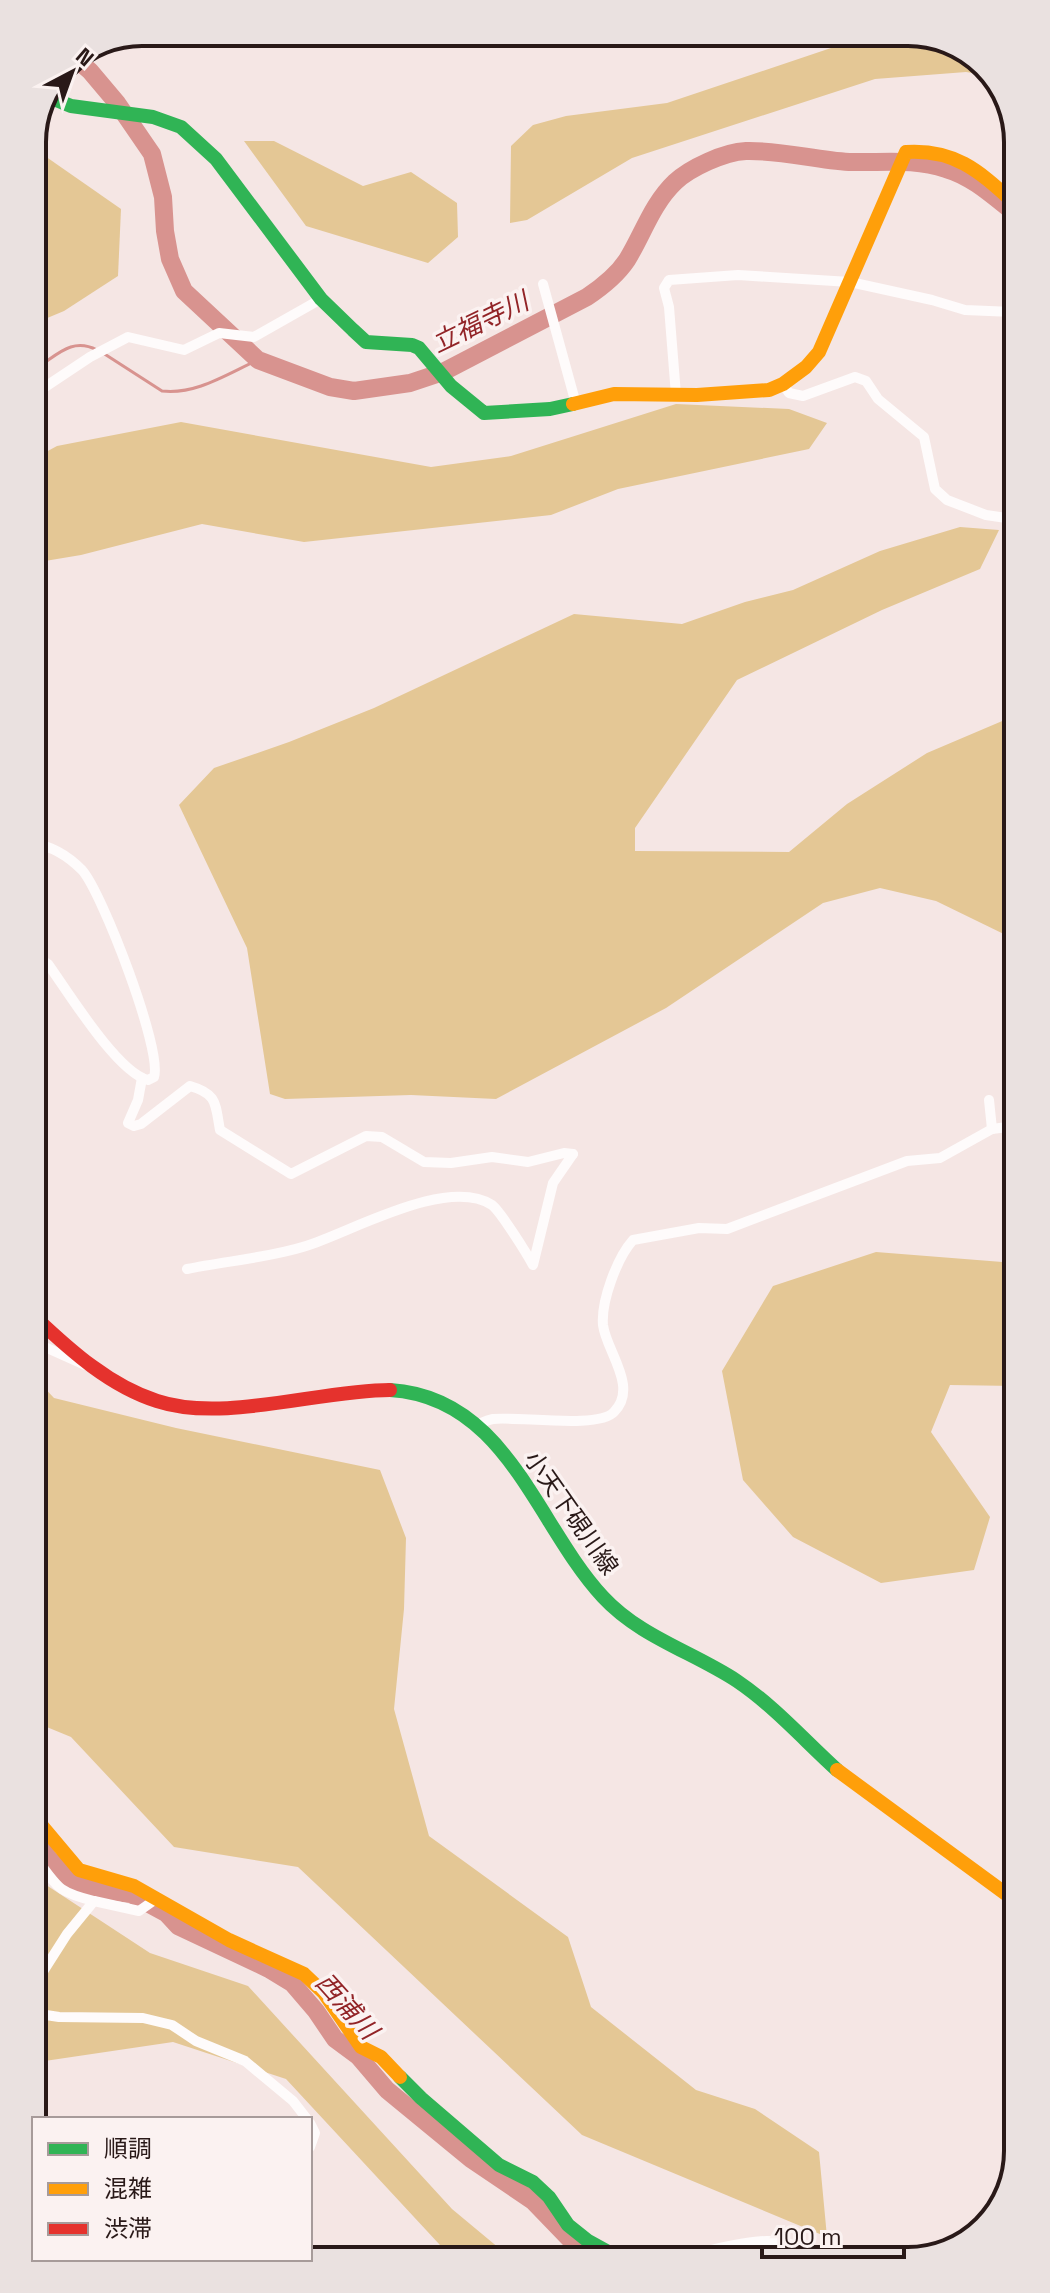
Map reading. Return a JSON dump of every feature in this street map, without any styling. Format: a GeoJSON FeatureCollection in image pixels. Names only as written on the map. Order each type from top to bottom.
{"type":"FeatureCollection","features":[{"type":"Feature","properties":{"kind":"street"},"geometry":{"type":"LineString","coordinates":[[56,100],[71,106],[153,117],[181,127],[216,159],[321,299],[366,342],[419,348],[451,386],[484,413],[522,412],[576,404],[614,394],[676,395],[769,390],[806,367],[819,352],[906,152],[926,149],[953,157],[975,167],[1004,194]]}},
{"type":"Feature","properties":{"kind":"street"},"geometry":{"type":"LineString","coordinates":[[676,395],[669,307],[664,288],[666,282],[738,275],[850,282],[965,310],[1004,312]]}},
{"type":"Feature","properties":{"kind":"street"},"geometry":{"type":"LineString","coordinates":[[543,284],[576,404]]}},
{"type":"Feature","properties":{"kind":"street"},"geometry":{"type":"LineString","coordinates":[[46,386],[93,355],[128,337],[184,350],[219,333],[254,337],[321,299]]}},
{"type":"Feature","properties":{"kind":"street"},"geometry":{"type":"LineString","coordinates":[[783,384],[789,393],[803,396],[855,377],[866,381],[878,399],[924,437],[935,489],[947,500],[986,515],[1004,518]]}},
{"type":"Feature","properties":{"kind":"street"},"geometry":{"type":"LineString","coordinates":[[46,848],[61,853],[83,871],[95,891],[137,996],[157,1069],[154,1077],[148,1080],[142,1078],[124,1064],[46,963]]}},
{"type":"Feature","properties":{"kind":"street"},"geometry":{"type":"LineString","coordinates":[[142,1078],[138,1100],[128,1123],[134,1126],[141,1124],[190,1086],[205,1090],[214,1098],[220,1130],[291,1174],[366,1136],[382,1137],[424,1162],[451,1163],[482,1157],[528,1162],[564,1153],[573,1154],[553,1183],[533,1265],[503,1216],[491,1205],[477,1200],[433,1199],[373,1218],[351,1230],[305,1246],[187,1269]]}},
{"type":"Feature","properties":{"kind":"street"},"geometry":{"type":"LineString","coordinates":[[989,1100],[992,1129]]}},
{"type":"Feature","properties":{"kind":"street"},"geometry":{"type":"LineString","coordinates":[[476,1425],[492,1419],[557,1422],[602,1419],[613,1415],[621,1403],[622,1386],[620,1369],[603,1325],[604,1316],[618,1263],[633,1240],[699,1228],[727,1229],[907,1161],[940,1158],[992,1129],[1004,1127]]}},
{"type":"Feature","properties":{"kind":"street","name":"小天下硯川線"},"geometry":{"type":"LineString","coordinates":[[46,1326],[121,1384],[153,1400],[178,1406],[217,1406],[396,1390],[425,1395],[454,1408],[476,1425],[519,1472],[603,1597],[627,1619],[649,1634],[716,1667],[744,1686],[854,1784],[1004,1893]]}},
{"type":"Feature","properties":{"kind":"street"},"geometry":{"type":"LineString","coordinates":[[46,1348],[121,1384]]}},
{"type":"Feature","properties":{"kind":"street"},"geometry":{"type":"LineString","coordinates":[[46,1831],[79,1870],[134,1886],[229,1940],[304,1974],[324,1993],[361,2047],[381,2057],[421,2098],[499,2165],[533,2182],[549,2197],[568,2225],[599,2247]]}},
{"type":"Feature","properties":{"kind":"street"},"geometry":{"type":"LineString","coordinates":[[46,1872],[57,1887],[69,1895],[139,1911],[156,1899]]}},
{"type":"Feature","properties":{"kind":"street"},"geometry":{"type":"LineString","coordinates":[[46,1967],[94,1901]]}},
{"type":"Feature","properties":{"kind":"street"},"geometry":{"type":"LineString","coordinates":[[46,2015],[143,2018],[172,2025],[196,2041],[245,2061],[293,2101],[305,2117]]}},
{"type":"Feature","properties":{"kind":"street"},"geometry":{"type":"LineString","coordinates":[[738,2247],[771,2241],[793,2242],[799,2247]]}},
{"type":"Feature","properties":{"kind":"shaded area"},"geometry":{"type":"Polygon","coordinates":[[[831,48],[927,48],[951,56],[975,74],[875,79],[632,158],[527,220],[510,223],[511,146],[533,125],[566,116],[667,103],[831,48]]]}},
{"type":"Feature","properties":{"kind":"shaded area"},"geometry":{"type":"Polygon","coordinates":[[[244,141],[274,141],[363,186],[411,172],[457,203],[458,237],[428,263],[306,226],[244,141]]]}},
{"type":"Feature","properties":{"kind":"shaded area"},"geometry":{"type":"Polygon","coordinates":[[[46,157],[121,209],[118,276],[64,311],[46,319],[46,157]]]}},
{"type":"Feature","properties":{"kind":"shaded area"},"geometry":{"type":"Polygon","coordinates":[[[676,404],[789,409],[827,423],[809,449],[618,489],[551,515],[304,542],[202,524],[46,561],[46,452],[57,446],[181,422],[431,467],[511,456],[676,404]]]}},
{"type":"Feature","properties":{"kind":"shaded area"},"geometry":{"type":"Polygon","coordinates":[[[960,527],[999,530],[980,569],[882,610],[737,680],[635,828],[635,851],[789,852],[847,804],[927,753],[1004,720],[1004,934],[936,901],[880,888],[823,903],[666,1008],[496,1099],[411,1095],[285,1099],[270,1094],[247,948],[179,805],[214,768],[374,708],[574,614],[682,624],[745,602],[793,590],[880,551],[960,527]]]}},
{"type":"Feature","properties":{"kind":"shaded area"},"geometry":{"type":"Polygon","coordinates":[[[876,1252],[1004,1262],[1004,1386],[950,1385],[931,1432],[990,1517],[974,1570],[881,1583],[793,1537],[743,1480],[722,1371],[773,1286],[876,1252]]]}},
{"type":"Feature","properties":{"kind":"shaded area"},"geometry":{"type":"Polygon","coordinates":[[[46,1390],[54,1398],[176,1428],[380,1470],[406,1538],[404,1609],[394,1709],[429,1836],[568,1937],[591,2007],[696,2090],[755,2109],[819,2152],[827,2237],[582,2135],[298,1867],[174,1847],[71,1737],[46,1727],[46,1390]]]}},
{"type":"Feature","properties":{"kind":"shaded area"},"geometry":{"type":"Polygon","coordinates":[[[46,1885],[150,1953],[248,1986],[452,2209],[498,2247],[442,2247],[286,2079],[173,2042],[46,2061],[46,1885]]]}},
{"type":"Feature","properties":{"kind":"waterway","name":"立福寺川"},"geometry":{"type":"LineString","coordinates":[[84,66],[117,103],[152,154],[163,197],[170,259],[184,291],[258,360],[330,387],[354,391],[410,383],[443,372],[587,297],[623,265],[654,209],[675,182],[698,166],[728,154],[759,151],[849,162],[910,162],[934,166],[973,181],[1004,205]]}},
{"type":"Feature","properties":{"kind":"waterway"},"geometry":{"type":"LineString","coordinates":[[46,362],[71,347],[87,346],[97,350]]}},
{"type":"Feature","properties":{"kind":"waterway"},"geometry":{"type":"LineString","coordinates":[[103,353],[162,391],[199,387],[258,360]]}},
{"type":"Feature","properties":{"kind":"waterway","name":"西浦川"},"geometry":{"type":"LineString","coordinates":[[46,1855],[71,1880],[95,1889],[131,1894],[166,1913],[178,1926],[292,1983],[335,2039],[358,2056],[387,2090],[471,2159],[533,2201],[577,2247]]}},
{"type":"Feature","properties":{"kind":"traffic: fast"},"geometry":{"type":"LineString","coordinates":[[56,100],[71,106],[153,117],[181,127],[216,159],[321,299],[353,330],[366,342],[419,348],[451,386],[484,413],[550,409],[573,404]]}},
{"type":"Feature","properties":{"kind":"traffic: fast"},"geometry":{"type":"LineString","coordinates":[[390,1390],[430,1398],[463,1415],[491,1440],[515,1469],[579,1568],[603,1597],[650,1634],[751,1691],[837,1770]]}},
{"type":"Feature","properties":{"kind":"traffic: fast"},"geometry":{"type":"LineString","coordinates":[[400,2077],[499,2165],[533,2182],[549,2197],[568,2225],[599,2247]]}},
{"type":"Feature","properties":{"kind":"traffic: slow"},"geometry":{"type":"LineString","coordinates":[[573,404],[614,394],[697,395],[769,390],[806,367],[819,352],[906,152],[952,158],[976,171],[1004,194]]}},
{"type":"Feature","properties":{"kind":"traffic: slow"},"geometry":{"type":"LineString","coordinates":[[837,1770],[1004,1892]]}},
{"type":"Feature","properties":{"kind":"traffic: slow"},"geometry":{"type":"LineString","coordinates":[[46,1831],[79,1870],[134,1886],[229,1940],[304,1974],[324,1993],[361,2047],[381,2057],[400,2077]]}},
{"type":"Feature","properties":{"kind":"traffic: jam"},"geometry":{"type":"LineString","coordinates":[[46,1327],[107,1377],[157,1401],[183,1407],[241,1407],[390,1390]]}}]}
